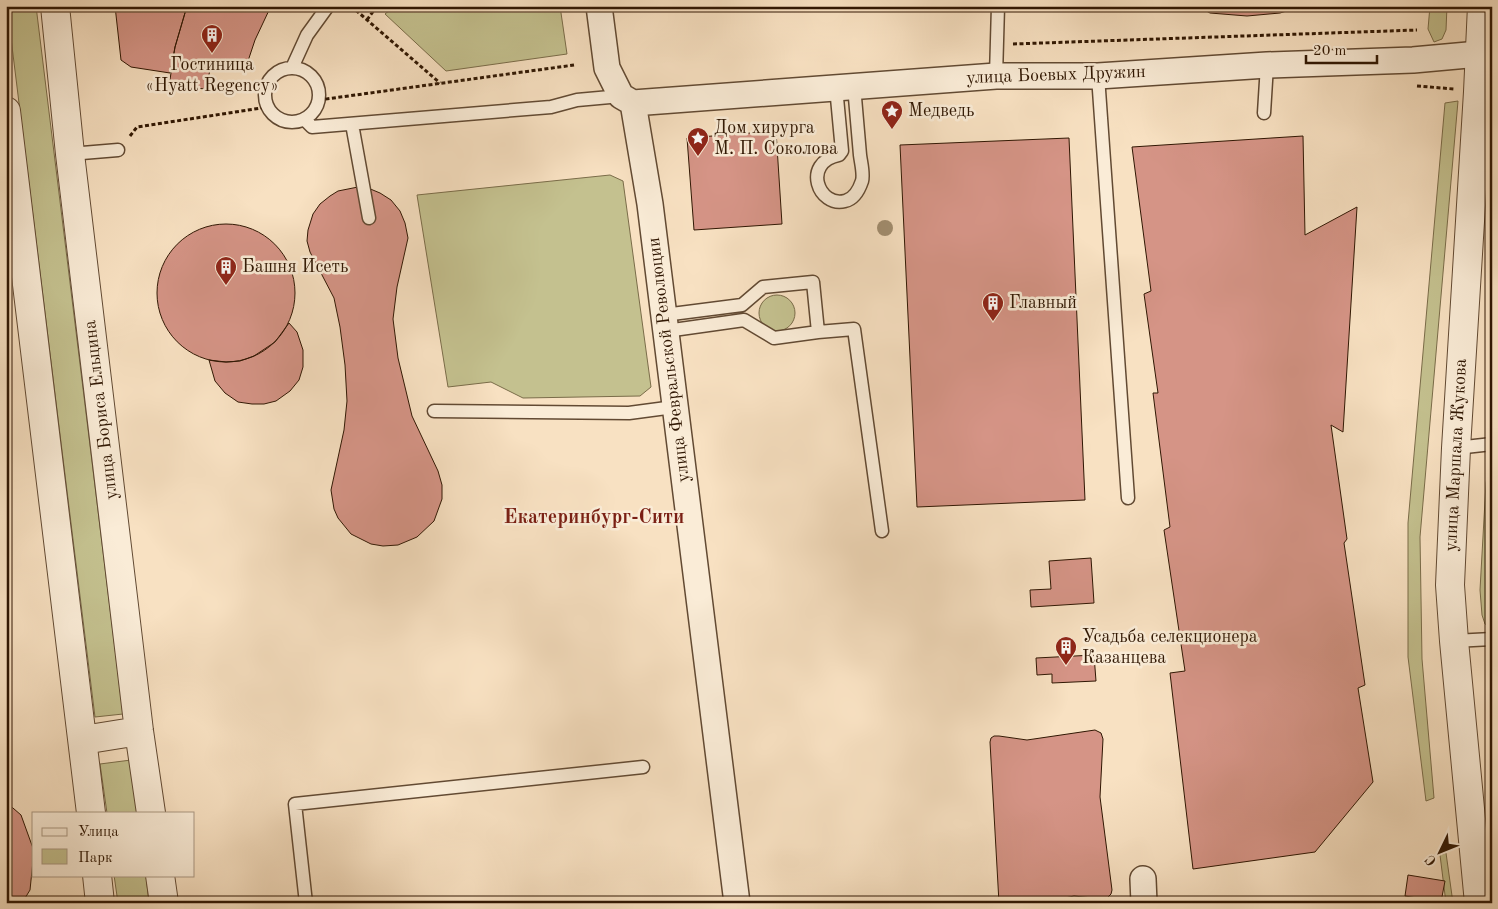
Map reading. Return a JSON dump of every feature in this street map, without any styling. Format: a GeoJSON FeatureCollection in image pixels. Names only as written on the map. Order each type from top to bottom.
{"type":"FeatureCollection","features":[{"type":"Feature","properties":{"kind":"street","name":"улица Бориса Ельцина"},"geometry":{"type":"LineString","coordinates":[[55,6],[70,154],[139,731],[151,812]]}},
{"type":"Feature","properties":{"kind":"street","name":"улица Февральской Революции"},"geometry":{"type":"LineString","coordinates":[[599,6],[607,68],[627,100],[650,204],[737,903]]}},
{"type":"Feature","properties":{"kind":"street","name":"улица Маршала Жукова"},"geometry":{"type":"LineString","coordinates":[[1479,903],[1450,585],[1456,448],[1482,6]]}},
{"type":"Feature","properties":{"kind":"street","name":"улица Боевых Дружин"},"geometry":{"type":"LineString","coordinates":[[627,100],[996,76],[1098,76],[1267,65],[1414,60],[1479,54]]}},
{"type":"Feature","properties":{"kind":"street"},"geometry":{"type":"LineString","coordinates":[[6,111],[9,152],[91,812]]}},
{"type":"Feature","properties":{"kind":"street"},"geometry":{"type":"LineString","coordinates":[[83,740],[139,731]]}},
{"type":"Feature","properties":{"kind":"street"},"geometry":{"type":"LineString","coordinates":[[97,876],[100,903]]}},
{"type":"Feature","properties":{"kind":"street"},"geometry":{"type":"LineString","coordinates":[[160,876],[164,903]]}},
{"type":"Feature","properties":{"kind":"lane"},"geometry":{"type":"LineString","coordinates":[[292,68],[307,35],[328,6]]}},
{"type":"Feature","properties":{"kind":"lane"},"geometry":{"type":"LineString","coordinates":[[996,76],[998,6]]}},
{"type":"Feature","properties":{"kind":"lane"},"geometry":{"type":"LineString","coordinates":[[1264,113],[1267,65]]}},
{"type":"Feature","properties":{"kind":"lane"},"geometry":{"type":"LineString","coordinates":[[292,68],[305,71],[312,76],[319,92],[319,100],[311,114],[304,119],[296,122],[287,122],[273,114],[265,99],[266,90],[273,76],[280,71],[292,68]]}},
{"type":"Feature","properties":{"kind":"lane"},"geometry":{"type":"LineString","coordinates":[[1098,76],[1128,498]]}},
{"type":"Feature","properties":{"kind":"lane"},"geometry":{"type":"LineString","coordinates":[[845,87],[863,180],[855,195],[846,201],[835,202],[823,193],[816,178],[818,168],[823,161],[829,157],[839,155],[842,151],[845,87]]}},
{"type":"Feature","properties":{"kind":"lane"},"geometry":{"type":"LineString","coordinates":[[304,119],[312,127],[551,107],[577,100],[627,100]]}},
{"type":"Feature","properties":{"kind":"lane"},"geometry":{"type":"LineString","coordinates":[[352,124],[369,218]]}},
{"type":"Feature","properties":{"kind":"lane"},"geometry":{"type":"LineString","coordinates":[[70,154],[118,150]]}},
{"type":"Feature","properties":{"kind":"lane"},"geometry":{"type":"LineString","coordinates":[[665,323],[742,305],[763,287],[812,282],[818,332]]}},
{"type":"Feature","properties":{"kind":"lane"},"geometry":{"type":"LineString","coordinates":[[665,323],[744,320],[774,338],[854,329],[882,531]]}},
{"type":"Feature","properties":{"kind":"lane"},"geometry":{"type":"LineString","coordinates":[[434,411],[630,413],[674,408]]}},
{"type":"Feature","properties":{"kind":"lane"},"geometry":{"type":"LineString","coordinates":[[1456,448],[1492,444]]}},
{"type":"Feature","properties":{"kind":"lane"},"geometry":{"type":"LineString","coordinates":[[1454,641],[1492,639]]}},
{"type":"Feature","properties":{"kind":"lane"},"geometry":{"type":"LineString","coordinates":[[306,903],[295,804],[643,767]]}},
{"type":"Feature","properties":{"kind":"path"},"geometry":{"type":"LineString","coordinates":[[351,6],[440,84]]}},
{"type":"Feature","properties":{"kind":"path"},"geometry":{"type":"LineString","coordinates":[[367,20],[377,6]]}},
{"type":"Feature","properties":{"kind":"path"},"geometry":{"type":"LineString","coordinates":[[998,44],[1417,30]]}},
{"type":"Feature","properties":{"kind":"path"},"geometry":{"type":"LineString","coordinates":[[319,100],[574,65]]}},
{"type":"Feature","properties":{"kind":"path"},"geometry":{"type":"LineString","coordinates":[[118,150],[137,128],[268,107]]}},
{"type":"Feature","properties":{"kind":"green space"},"geometry":{"type":"Polygon","coordinates":[[[7,6],[36,6],[123,714],[95,717],[7,6]]]}},
{"type":"Feature","properties":{"kind":"green space"},"geometry":{"type":"Polygon","coordinates":[[[395,6],[560,6],[567,54],[446,71],[385,14],[395,6]]]}},
{"type":"Feature","properties":{"kind":"green space"},"geometry":{"type":"Polygon","coordinates":[[[1430,6],[1447,6],[1446,30],[1442,39],[1434,42],[1428,29],[1430,6]]]}},
{"type":"Feature","properties":{"kind":"green space"},"geometry":{"type":"Polygon","coordinates":[[[1458,101],[1420,537],[1422,659],[1434,798],[1426,801],[1408,657],[1408,523],[1445,103],[1458,101]]]}},
{"type":"Feature","properties":{"kind":"green space"},"geometry":{"type":"Polygon","coordinates":[[[610,175],[623,181],[651,387],[640,396],[523,398],[491,382],[448,387],[417,195],[610,175]]]}},
{"type":"Feature","properties":{"kind":"green space"},"geometry":{"type":"Polygon","coordinates":[[[777,295],[784,296],[790,300],[794,306],[794,320],[790,326],[784,330],[777,331],[770,330],[764,326],[760,320],[759,313],[760,306],[764,300],[770,296],[777,295]]]}},
{"type":"Feature","properties":{"kind":"green space"},"geometry":{"type":"Polygon","coordinates":[[[1492,468],[1492,629],[1485,624],[1482,615],[1480,590],[1486,483],[1488,472],[1492,468]]]}},
{"type":"Feature","properties":{"kind":"green space"},"geometry":{"type":"Polygon","coordinates":[[[131,760],[138,812],[107,812],[100,764],[131,760]]]}},
{"type":"Feature","properties":{"kind":"green space"},"geometry":{"type":"Polygon","coordinates":[[[1446,853],[1453,903],[1446,903],[1440,855],[1446,853]]]}},
{"type":"Feature","properties":{"kind":"green space"},"geometry":{"type":"Polygon","coordinates":[[[114,876],[146,876],[149,903],[118,903],[114,876]]]}},
{"type":"Feature","properties":{"kind":"building"},"geometry":{"type":"Polygon","coordinates":[[[115,6],[187,6],[175,47],[170,73],[131,67],[121,60],[115,6]]]}},
{"type":"Feature","properties":{"kind":"building","name":"Гостиница «Hyatt Regency»"},"geometry":{"type":"Polygon","coordinates":[[[187,6],[271,6],[255,40],[246,67],[212,60],[206,89],[169,86],[175,47],[187,6]]]}},
{"type":"Feature","properties":{"kind":"building"},"geometry":{"type":"Polygon","coordinates":[[[1197,6],[1303,6],[1280,13],[1247,16],[1210,13],[1197,6]]]}},
{"type":"Feature","properties":{"kind":"building"},"geometry":{"type":"Polygon","coordinates":[[[776,131],[782,224],[694,230],[687,138],[776,131]]]}},
{"type":"Feature","properties":{"kind":"building"},"geometry":{"type":"Polygon","coordinates":[[[1303,136],[1305,235],[1357,207],[1343,432],[1331,425],[1347,539],[1344,543],[1365,685],[1358,688],[1373,782],[1315,852],[1193,869],[1170,673],[1185,671],[1164,530],[1170,527],[1153,393],[1158,393],[1144,294],[1151,291],[1132,147],[1303,136]]]}},
{"type":"Feature","properties":{"kind":"building","name":"Главный"},"geometry":{"type":"Polygon","coordinates":[[[1069,138],[1085,500],[917,507],[900,145],[1069,138]]]}},
{"type":"Feature","properties":{"kind":"building"},"geometry":{"type":"Polygon","coordinates":[[[358,187],[368,188],[391,200],[400,211],[405,223],[408,238],[397,287],[393,319],[398,358],[412,416],[438,471],[442,485],[442,499],[434,521],[417,537],[398,545],[383,546],[371,544],[351,534],[338,518],[334,509],[331,490],[344,430],[347,401],[345,365],[334,298],[310,252],[307,241],[313,214],[320,204],[338,191],[358,187]]]}},
{"type":"Feature","properties":{"kind":"building","name":"Башня Исеть"},"geometry":{"type":"Polygon","coordinates":[[[226,224],[252,229],[275,244],[290,267],[295,293],[290,319],[275,342],[252,357],[226,362],[200,357],[177,342],[162,319],[157,293],[162,267],[177,244],[200,229],[226,224]]]}},
{"type":"Feature","properties":{"kind":"building"},"geometry":{"type":"Polygon","coordinates":[[[289,323],[297,332],[303,350],[303,367],[299,380],[290,391],[276,401],[264,404],[238,402],[225,393],[215,381],[209,360],[240,361],[254,356],[275,342],[289,323]]]}},
{"type":"Feature","properties":{"kind":"building"},"geometry":{"type":"Polygon","coordinates":[[[1091,558],[1094,603],[1031,607],[1030,590],[1051,589],[1049,561],[1091,558]]]}},
{"type":"Feature","properties":{"kind":"building","name":"Усадьба селекционера Казанцева"},"geometry":{"type":"Polygon","coordinates":[[[1094,655],[1096,681],[1052,683],[1052,674],[1037,675],[1036,658],[1094,655]]]}},
{"type":"Feature","properties":{"kind":"building"},"geometry":{"type":"Polygon","coordinates":[[[1095,730],[1101,733],[1103,739],[1100,797],[1111,894],[1107,898],[1102,899],[1074,896],[1042,903],[999,903],[991,738],[999,736],[1027,740],[1095,730]]]}},
{"type":"Feature","properties":{"kind":"building"},"geometry":{"type":"Polygon","coordinates":[[[6,802],[21,815],[32,845],[32,870],[30,890],[22,903],[6,903],[6,802]]]}},
{"type":"Feature","properties":{"kind":"building"},"geometry":{"type":"Polygon","coordinates":[[[1408,875],[1445,881],[1441,902],[1405,896],[1408,875]]]}},
{"type":"Feature","properties":{"kind":"place","name":"Гостиница «Hyatt Regency»"},"geometry":{"type":"Point","coordinates":[212,54]}},
{"type":"Feature","properties":{"kind":"place","name":"Медведь"},"geometry":{"type":"Point","coordinates":[892,130]}},
{"type":"Feature","properties":{"kind":"place","name":"Дом хирурга М. П. Соколова"},"geometry":{"type":"Point","coordinates":[698,157]}},
{"type":"Feature","properties":{"kind":"place","name":"Башня Исеть"},"geometry":{"type":"Point","coordinates":[226,286]}},
{"type":"Feature","properties":{"kind":"place","name":"Главный"},"geometry":{"type":"Point","coordinates":[993,322]}},
{"type":"Feature","properties":{"kind":"place","name":"Усадьба селекционера Казанцева"},"geometry":{"type":"Point","coordinates":[1066,666]}},
{"type":"Feature","properties":{"kind":"district","name":"Екатеринбург-Сити"},"geometry":{"type":"Point","coordinates":[594,518]}}]}
